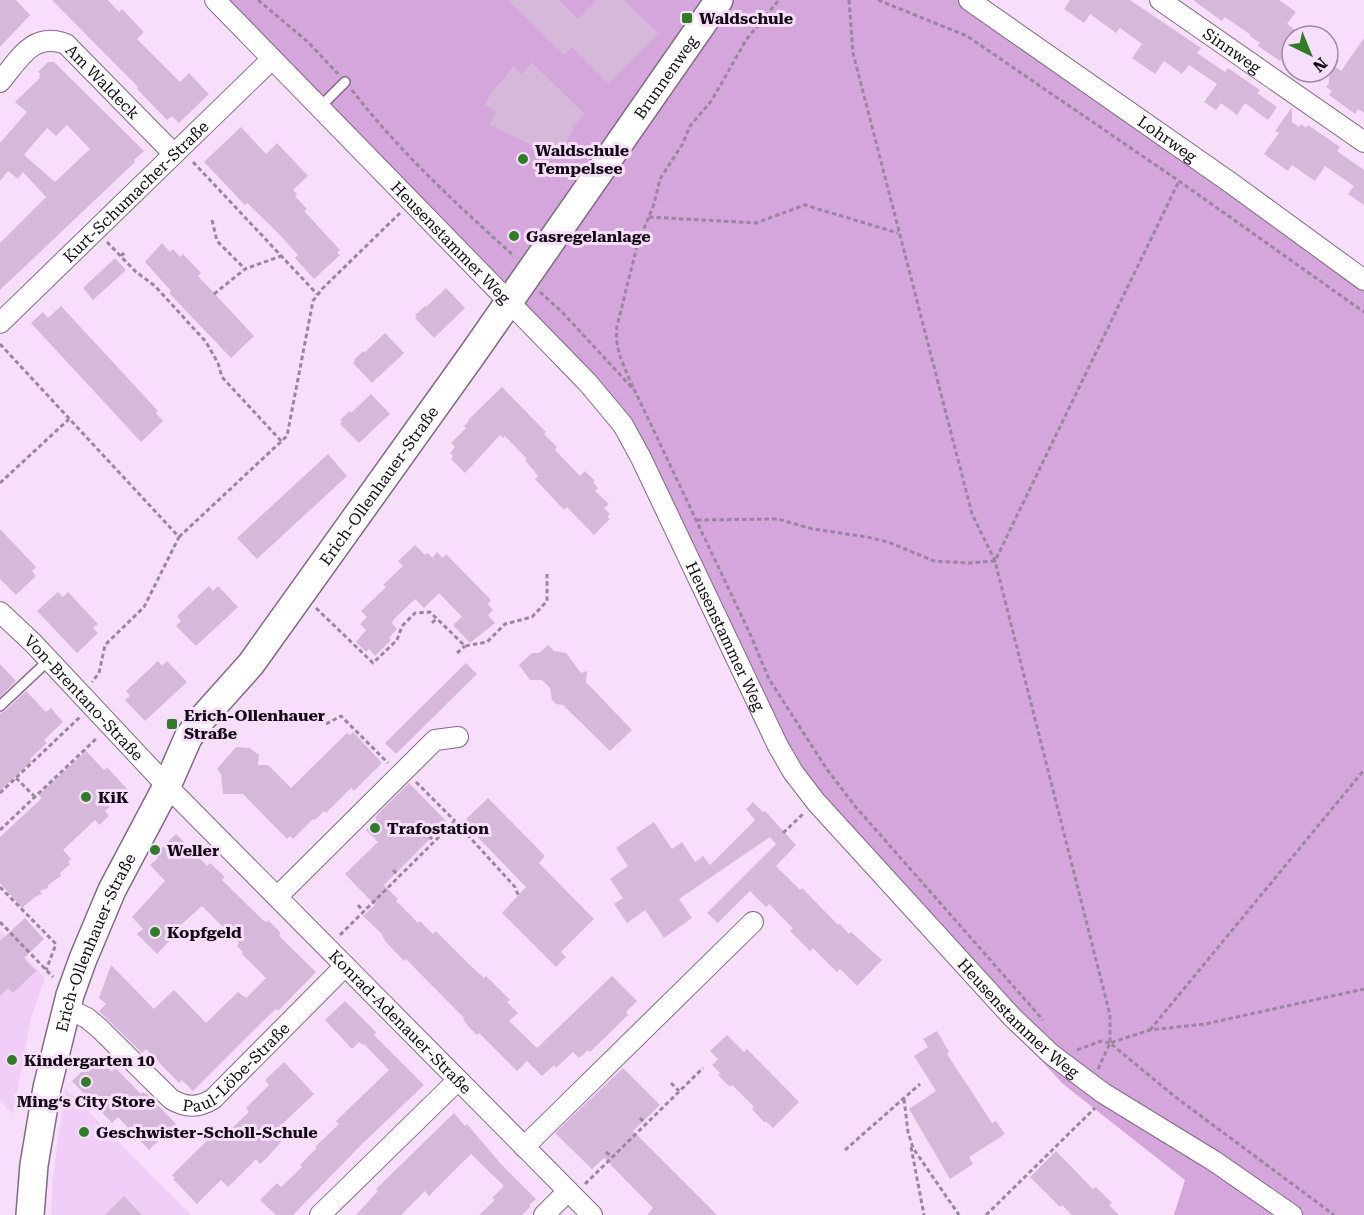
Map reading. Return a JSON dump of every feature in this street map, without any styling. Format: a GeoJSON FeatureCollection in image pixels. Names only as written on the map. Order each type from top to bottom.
{"type":"FeatureCollection","features":[{"type":"Feature","properties":{"kind":"street","name":"Heusenstammer Weg"},"geometry":{"type":"LineString","coordinates":[[215,0],[411,201],[516,291],[623,425],[641,458],[778,746],[793,772],[816,802],[1020,1025],[1064,1065],[1103,1093],[1214,1161],[1292,1215]]}},
{"type":"Feature","properties":{"kind":"street","name":"Brunnenweg"},"geometry":{"type":"LineString","coordinates":[[516,291],[719,0]]}},
{"type":"Feature","properties":{"kind":"street","name":"Lohrweg"},"geometry":{"type":"LineString","coordinates":[[969,0],[1231,183],[1364,280]]}},
{"type":"Feature","properties":{"kind":"street","name":"Sinnweg"},"geometry":{"type":"LineString","coordinates":[[1160,0],[1364,142]]}},
{"type":"Feature","properties":{"kind":"street","name":"Am Waldeck"},"geometry":{"type":"LineString","coordinates":[[0,82],[35,43],[48,40],[66,44],[177,151]]}},
{"type":"Feature","properties":{"kind":"street","name":"Kurt-Schumacher-Straße"},"geometry":{"type":"LineString","coordinates":[[0,323],[272,59]]}},
{"type":"Feature","properties":{"kind":"street","name":"Erich-Ollenhauer-Straße"},"geometry":{"type":"LineString","coordinates":[[30,1215],[39,1132],[49,1077],[68,1002],[112,890],[167,786],[188,738],[200,721],[247,671],[516,291]]}},
{"type":"Feature","properties":{"kind":"street","name":"Von-Brentano-Straße"},"geometry":{"type":"LineString","coordinates":[[0,612],[49,660],[167,786]]}},
{"type":"Feature","properties":{"kind":"street"},"geometry":{"type":"LineString","coordinates":[[277,897],[435,740],[458,737]]}},
{"type":"Feature","properties":{"kind":"street","name":"Konrad-Adenauer-Straße"},"geometry":{"type":"LineString","coordinates":[[167,786],[592,1215]]}},
{"type":"Feature","properties":{"kind":"street"},"geometry":{"type":"LineString","coordinates":[[524,1147],[753,922]]}},
{"type":"Feature","properties":{"kind":"street","name":"Paul-Löbe-Straße"},"geometry":{"type":"LineString","coordinates":[[68,1002],[99,1028],[171,1099],[186,1106],[196,1107],[213,1099],[345,966]]}},
{"type":"Feature","properties":{"kind":"street"},"geometry":{"type":"LineString","coordinates":[[320,1215],[458,1080]]}},
{"type":"Feature","properties":{"kind":"street"},"geometry":{"type":"LineString","coordinates":[[544,1215],[570,1194]]}},
{"type":"Feature","properties":{"kind":"lane"},"geometry":{"type":"LineString","coordinates":[[320,107],[345,82]]}},
{"type":"Feature","properties":{"kind":"lane"},"geometry":{"type":"LineString","coordinates":[[0,705],[49,660]]}},
{"type":"Feature","properties":{"kind":"path"},"geometry":{"type":"LineString","coordinates":[[258,0],[308,42],[413,160],[513,255],[512,270],[516,291],[536,288],[562,312],[635,391]]}},
{"type":"Feature","properties":{"kind":"path"},"geometry":{"type":"LineString","coordinates":[[779,0],[746,40],[712,100],[690,126],[682,145],[660,179],[649,217],[637,246],[615,339],[617,349],[769,679],[826,768],[855,806],[1048,1025]]}},
{"type":"Feature","properties":{"kind":"path"},"geometry":{"type":"LineString","coordinates":[[849,0],[853,54],[898,233],[972,514],[995,561],[1110,1015],[1110,1043],[1098,1071],[1103,1101],[986,1215]]}},
{"type":"Feature","properties":{"kind":"path"},"geometry":{"type":"LineString","coordinates":[[878,0],[967,36],[1179,181],[1364,312]]}},
{"type":"Feature","properties":{"kind":"path"},"geometry":{"type":"LineString","coordinates":[[177,151],[316,294]]}},
{"type":"Feature","properties":{"kind":"path"},"geometry":{"type":"LineString","coordinates":[[995,561],[1179,181]]}},
{"type":"Feature","properties":{"kind":"path"},"geometry":{"type":"LineString","coordinates":[[0,793],[86,699],[99,674],[105,645],[138,614],[148,601],[180,537],[287,436],[316,294],[411,201]]}},
{"type":"Feature","properties":{"kind":"path"},"geometry":{"type":"LineString","coordinates":[[649,217],[756,223],[805,205],[898,233]]}},
{"type":"Feature","properties":{"kind":"path"},"geometry":{"type":"LineString","coordinates":[[212,220],[218,241],[245,269]]}},
{"type":"Feature","properties":{"kind":"path"},"geometry":{"type":"LineString","coordinates":[[96,230],[135,271],[155,286],[206,342],[218,363],[222,377],[282,441]]}},
{"type":"Feature","properties":{"kind":"path"},"geometry":{"type":"LineString","coordinates":[[121,256],[126,251]]}},
{"type":"Feature","properties":{"kind":"path"},"geometry":{"type":"LineString","coordinates":[[214,294],[245,269],[281,256]]}},
{"type":"Feature","properties":{"kind":"path"},"geometry":{"type":"LineString","coordinates":[[0,344],[180,537]]}},
{"type":"Feature","properties":{"kind":"path"},"geometry":{"type":"LineString","coordinates":[[0,483],[69,418]]}},
{"type":"Feature","properties":{"kind":"path"},"geometry":{"type":"LineString","coordinates":[[696,520],[778,519],[813,529],[888,542],[934,561],[970,563],[995,561]]}},
{"type":"Feature","properties":{"kind":"path"},"geometry":{"type":"LineString","coordinates":[[457,653],[465,646],[487,642],[505,624],[532,617],[547,601],[547,574]]}},
{"type":"Feature","properties":{"kind":"path"},"geometry":{"type":"LineString","coordinates":[[302,593],[373,663],[397,640],[402,626],[415,613],[430,612],[465,646]]}},
{"type":"Feature","properties":{"kind":"path"},"geometry":{"type":"LineString","coordinates":[[432,622],[437,618]]}},
{"type":"Feature","properties":{"kind":"path"},"geometry":{"type":"LineString","coordinates":[[326,724],[340,716],[455,821],[515,887],[519,897]]}},
{"type":"Feature","properties":{"kind":"path"},"geometry":{"type":"LineString","coordinates":[[0,830],[111,725]]}},
{"type":"Feature","properties":{"kind":"path"},"geometry":{"type":"LineString","coordinates":[[1150,1030],[1364,770]]}},
{"type":"Feature","properties":{"kind":"path"},"geometry":{"type":"LineString","coordinates":[[16,778],[35,797]]}},
{"type":"Feature","properties":{"kind":"path"},"geometry":{"type":"LineString","coordinates":[[783,833],[816,802]]}},
{"type":"Feature","properties":{"kind":"path"},"geometry":{"type":"LineString","coordinates":[[327,948],[455,821]]}},
{"type":"Feature","properties":{"kind":"path"},"geometry":{"type":"LineString","coordinates":[[429,836],[434,841]]}},
{"type":"Feature","properties":{"kind":"path"},"geometry":{"type":"LineString","coordinates":[[393,870],[399,876]]}},
{"type":"Feature","properties":{"kind":"path"},"geometry":{"type":"LineString","coordinates":[[0,888],[56,944],[46,970]]}},
{"type":"Feature","properties":{"kind":"path"},"geometry":{"type":"LineString","coordinates":[[358,905],[364,912]]}},
{"type":"Feature","properties":{"kind":"path"},"geometry":{"type":"LineString","coordinates":[[0,922],[46,970],[68,1002]]}},
{"type":"Feature","properties":{"kind":"path"},"geometry":{"type":"LineString","coordinates":[[1110,1043],[1150,1030],[1205,1024],[1364,989]]}},
{"type":"Feature","properties":{"kind":"path"},"geometry":{"type":"LineString","coordinates":[[1070,1045],[1077,1051],[1101,1041],[1110,1043],[1174,1096],[1334,1215]]}},
{"type":"Feature","properties":{"kind":"path"},"geometry":{"type":"LineString","coordinates":[[570,1194],[612,1157],[703,1068]]}},
{"type":"Feature","properties":{"kind":"path"},"geometry":{"type":"LineString","coordinates":[[670,1083],[679,1091]]}},
{"type":"Feature","properties":{"kind":"path"},"geometry":{"type":"LineString","coordinates":[[845,1150],[920,1084]]}},
{"type":"Feature","properties":{"kind":"path"},"geometry":{"type":"LineString","coordinates":[[904,1098],[924,1215]]}},
{"type":"Feature","properties":{"kind":"path"},"geometry":{"type":"LineString","coordinates":[[640,1118],[646,1124]]}},
{"type":"Feature","properties":{"kind":"path"},"geometry":{"type":"LineString","coordinates":[[910,1139],[913,1148],[959,1215]]}},
{"type":"Feature","properties":{"kind":"path"},"geometry":{"type":"LineString","coordinates":[[606,1152],[612,1157]]}},
{"type":"Feature","properties":{"kind":"shaded area"},"geometry":{"type":"Polygon","coordinates":[[[228,0],[959,0],[1364,289],[1364,1215],[1174,1215],[1185,1180],[1063,1084],[791,787],[772,752],[627,447],[593,402],[526,335],[539,318],[228,0]]]}},
{"type":"Feature","properties":{"kind":"shaded area","name":"Kindergarten 10"},"geometry":{"type":"Polygon","coordinates":[[[0,930],[45,978],[31,1018],[13,1114],[0,1101],[0,930]]]}},
{"type":"Feature","properties":{"kind":"shaded area","name":"Geschwister-Scholl-Schule"},"geometry":{"type":"Polygon","coordinates":[[[65,1088],[191,1215],[51,1215],[53,1177],[65,1088]]]}},
{"type":"Feature","properties":{"kind":"building"},"geometry":{"type":"Polygon","coordinates":[[[0,0],[16,0],[30,15],[0,47],[0,0]]]}},
{"type":"Feature","properties":{"kind":"building"},"geometry":{"type":"Polygon","coordinates":[[[52,0],[108,0],[119,12],[122,9],[144,32],[137,39],[180,82],[189,73],[209,94],[179,123],[172,116],[167,120],[137,89],[138,87],[52,0]]]}},
{"type":"Feature","properties":{"kind":"building"},"geometry":{"type":"Polygon","coordinates":[[[508,0],[559,0],[578,19],[597,0],[624,0],[658,33],[608,83],[572,47],[564,55],[508,0]]]}},
{"type":"Feature","properties":{"kind":"building"},"geometry":{"type":"Polygon","coordinates":[[[1070,0],[1130,0],[1201,48],[1197,53],[1225,72],[1228,68],[1260,90],[1257,93],[1277,107],[1268,120],[1245,103],[1237,115],[1221,103],[1216,110],[1204,102],[1217,84],[1189,65],[1182,74],[1164,61],[1155,74],[1132,58],[1142,44],[1120,28],[1116,33],[1090,14],[1084,23],[1064,9],[1070,0]]]}},
{"type":"Feature","properties":{"kind":"building"},"geometry":{"type":"Polygon","coordinates":[[[1193,0],[1279,0],[1296,12],[1287,24],[1280,24],[1280,61],[1258,46],[1260,43],[1251,35],[1225,17],[1222,21],[1193,0]]]}},
{"type":"Feature","properties":{"kind":"building"},"geometry":{"type":"Polygon","coordinates":[[[1364,38],[1364,113],[1358,109],[1355,114],[1329,95],[1332,91],[1326,87],[1328,84],[1340,84],[1341,71],[1364,38]]]}},
{"type":"Feature","properties":{"kind":"building"},"geometry":{"type":"Polygon","coordinates":[[[48,62],[54,62],[144,151],[0,290],[0,243],[46,197],[23,172],[18,179],[8,171],[0,181],[0,143],[27,112],[15,102],[40,78],[41,74],[38,72],[48,62]],[[67,125],[56,136],[47,128],[24,155],[55,182],[90,149],[67,125]]]}},
{"type":"Feature","properties":{"kind":"building"},"geometry":{"type":"Polygon","coordinates":[[[532,63],[585,114],[572,127],[574,129],[564,145],[562,144],[556,157],[490,125],[496,111],[485,105],[491,93],[514,66],[521,74],[532,63]]]}},
{"type":"Feature","properties":{"kind":"building"},"geometry":{"type":"Polygon","coordinates":[[[1292,107],[1292,122],[1299,127],[1301,124],[1306,128],[1308,125],[1340,147],[1337,151],[1364,170],[1364,205],[1348,194],[1354,186],[1325,166],[1315,181],[1292,165],[1288,171],[1264,154],[1279,133],[1275,131],[1292,107]]]}},
{"type":"Feature","properties":{"kind":"building"},"geometry":{"type":"Polygon","coordinates":[[[241,127],[266,154],[277,143],[308,176],[293,190],[297,194],[295,196],[307,209],[304,211],[340,250],[337,253],[340,255],[314,279],[295,258],[298,255],[277,232],[247,203],[245,205],[204,162],[241,127]]]}},
{"type":"Feature","properties":{"kind":"building"},"geometry":{"type":"Polygon","coordinates":[[[162,243],[170,252],[173,249],[180,257],[183,254],[201,273],[198,276],[254,336],[231,358],[169,293],[171,291],[145,262],[162,243]]]}},
{"type":"Feature","properties":{"kind":"building"},"geometry":{"type":"Polygon","coordinates":[[[115,258],[126,270],[93,300],[83,288],[115,258]]]}},
{"type":"Feature","properties":{"kind":"building"},"geometry":{"type":"Polygon","coordinates":[[[446,288],[465,308],[434,338],[415,318],[417,316],[415,315],[446,288]]]}},
{"type":"Feature","properties":{"kind":"building"},"geometry":{"type":"Polygon","coordinates":[[[61,306],[158,411],[156,413],[163,421],[141,442],[31,323],[43,312],[48,318],[61,306]]]}},
{"type":"Feature","properties":{"kind":"building"},"geometry":{"type":"Polygon","coordinates":[[[385,333],[404,353],[372,383],[353,363],[363,351],[365,352],[385,333]]]}},
{"type":"Feature","properties":{"kind":"building"},"geometry":{"type":"Polygon","coordinates":[[[502,387],[546,432],[544,434],[557,447],[555,450],[580,476],[585,471],[595,481],[593,482],[598,488],[595,491],[609,504],[604,508],[610,514],[607,517],[610,519],[594,535],[567,507],[564,510],[535,479],[538,476],[525,460],[527,459],[505,436],[503,438],[500,435],[465,473],[451,459],[453,456],[450,453],[455,447],[451,443],[466,428],[464,426],[468,420],[502,387]]]}},
{"type":"Feature","properties":{"kind":"building"},"geometry":{"type":"Polygon","coordinates":[[[371,394],[390,414],[359,443],[340,424],[342,422],[340,420],[371,394]]]}},
{"type":"Feature","properties":{"kind":"building"},"geometry":{"type":"Polygon","coordinates":[[[328,454],[347,476],[257,559],[237,538],[328,454]]]}},
{"type":"Feature","properties":{"kind":"building"},"geometry":{"type":"Polygon","coordinates":[[[0,529],[36,567],[32,571],[36,576],[16,595],[0,579],[0,529]]]}},
{"type":"Feature","properties":{"kind":"building"},"geometry":{"type":"Polygon","coordinates":[[[415,545],[425,555],[428,553],[432,558],[437,552],[443,558],[446,554],[491,600],[488,604],[493,610],[488,615],[495,623],[470,643],[453,625],[462,617],[439,593],[424,608],[415,599],[394,619],[392,623],[397,629],[389,638],[391,640],[375,656],[369,649],[366,652],[356,642],[366,630],[360,624],[367,617],[361,611],[386,587],[383,585],[403,566],[398,561],[415,545]]]}},
{"type":"Feature","properties":{"kind":"building"},"geometry":{"type":"Polygon","coordinates":[[[209,586],[213,591],[218,586],[238,607],[196,646],[176,626],[181,621],[177,616],[209,586]]]}},
{"type":"Feature","properties":{"kind":"building"},"geometry":{"type":"Polygon","coordinates":[[[58,592],[63,597],[68,592],[98,624],[93,628],[98,633],[77,653],[37,611],[58,592]]]}},
{"type":"Feature","properties":{"kind":"building"},"geometry":{"type":"Polygon","coordinates":[[[548,645],[554,651],[566,653],[581,673],[587,671],[586,682],[632,730],[610,751],[563,705],[556,704],[552,700],[550,688],[542,680],[530,680],[519,665],[532,653],[539,653],[548,645]]]}},
{"type":"Feature","properties":{"kind":"building"},"geometry":{"type":"Polygon","coordinates":[[[158,661],[162,666],[167,661],[187,682],[145,721],[125,700],[130,696],[126,691],[158,661]]]}},
{"type":"Feature","properties":{"kind":"building"},"geometry":{"type":"Polygon","coordinates":[[[466,663],[477,674],[396,754],[385,743],[466,663]]]}},
{"type":"Feature","properties":{"kind":"building"},"geometry":{"type":"Polygon","coordinates":[[[0,664],[16,681],[0,697],[0,664]]]}},
{"type":"Feature","properties":{"kind":"building"},"geometry":{"type":"Polygon","coordinates":[[[26,691],[46,712],[51,708],[63,722],[44,740],[47,743],[30,759],[32,761],[0,791],[0,713],[26,691]]]}},
{"type":"Feature","properties":{"kind":"building"},"geometry":{"type":"Polygon","coordinates":[[[353,732],[382,763],[354,791],[351,788],[326,813],[324,811],[315,820],[313,819],[293,839],[290,836],[287,839],[243,794],[223,794],[221,774],[217,769],[236,747],[250,748],[259,755],[258,765],[268,765],[291,788],[347,733],[350,735],[353,732]]]}},
{"type":"Feature","properties":{"kind":"building"},"geometry":{"type":"Polygon","coordinates":[[[86,751],[104,770],[107,767],[128,790],[105,811],[109,816],[99,825],[95,820],[63,850],[71,859],[68,862],[70,864],[60,873],[61,876],[48,885],[48,888],[40,891],[42,894],[22,908],[0,883],[0,837],[42,798],[39,795],[86,751]]]}},
{"type":"Feature","properties":{"kind":"building"},"geometry":{"type":"Polygon","coordinates":[[[409,783],[447,822],[384,885],[418,923],[420,921],[433,934],[436,931],[475,970],[484,978],[486,976],[510,1000],[507,1002],[518,1013],[509,1021],[537,1048],[612,976],[637,1001],[626,1012],[628,1015],[590,1052],[588,1050],[579,1058],[573,1052],[556,1068],[554,1065],[542,1076],[527,1061],[517,1071],[479,1033],[477,1035],[468,1026],[464,1018],[406,959],[404,961],[385,941],[381,933],[363,916],[375,905],[345,874],[378,842],[366,830],[377,820],[375,817],[409,783]]]}},
{"type":"Feature","properties":{"kind":"building"},"geometry":{"type":"Polygon","coordinates":[[[488,798],[545,856],[539,863],[594,919],[561,952],[566,957],[556,967],[502,913],[526,887],[463,822],[488,798]]]}},
{"type":"Feature","properties":{"kind":"building"},"geometry":{"type":"Polygon","coordinates":[[[753,802],[763,812],[765,811],[796,845],[776,866],[800,890],[802,888],[838,925],[840,924],[849,934],[851,932],[882,960],[857,986],[840,969],[837,972],[813,948],[810,951],[790,931],[793,928],[769,904],[766,907],[750,891],[718,923],[707,913],[776,844],[770,837],[679,899],[692,918],[664,938],[645,910],[627,923],[614,904],[623,898],[610,879],[628,866],[616,848],[654,822],[672,849],[682,842],[695,862],[703,856],[710,865],[755,820],[746,809],[753,802]]]}},
{"type":"Feature","properties":{"kind":"building"},"geometry":{"type":"Polygon","coordinates":[[[176,834],[207,866],[210,863],[225,877],[222,880],[263,920],[266,922],[268,920],[281,933],[279,935],[281,938],[316,972],[193,1091],[182,1080],[179,1083],[146,1049],[142,1053],[99,1011],[106,1004],[99,998],[111,965],[154,1009],[174,990],[206,1023],[238,992],[246,998],[266,978],[242,954],[243,952],[237,946],[239,943],[202,906],[173,932],[176,934],[157,954],[137,934],[143,929],[132,917],[165,881],[150,865],[158,858],[155,855],[176,834]]]}},
{"type":"Feature","properties":{"kind":"building"},"geometry":{"type":"Polygon","coordinates":[[[25,918],[44,939],[24,958],[36,971],[13,993],[8,988],[0,996],[0,941],[25,918]]]}},
{"type":"Feature","properties":{"kind":"building"},"geometry":{"type":"Polygon","coordinates":[[[345,1001],[376,1032],[374,1035],[424,1085],[293,1215],[276,1215],[260,1200],[277,1183],[281,1187],[302,1167],[300,1165],[317,1148],[315,1147],[339,1124],[336,1121],[389,1070],[364,1044],[359,1042],[352,1049],[325,1020],[345,1001]]]}},
{"type":"Feature","properties":{"kind":"building"},"geometry":{"type":"Polygon","coordinates":[[[937,1031],[949,1052],[947,1054],[992,1123],[996,1121],[1005,1134],[969,1157],[973,1164],[950,1179],[909,1109],[936,1091],[914,1056],[928,1047],[923,1039],[937,1031]]]}},
{"type":"Feature","properties":{"kind":"building"},"geometry":{"type":"Polygon","coordinates":[[[727,1035],[744,1052],[747,1049],[799,1102],[773,1128],[766,1121],[764,1122],[752,1109],[754,1107],[732,1085],[730,1087],[718,1075],[720,1073],[712,1065],[718,1059],[710,1051],[727,1035]]]}},
{"type":"Feature","properties":{"kind":"building"},"geometry":{"type":"Polygon","coordinates":[[[97,1057],[112,1072],[115,1068],[141,1094],[146,1093],[176,1124],[149,1150],[118,1117],[112,1123],[72,1081],[97,1057]]]}},
{"type":"Feature","properties":{"kind":"building"},"geometry":{"type":"Polygon","coordinates":[[[284,1062],[314,1094],[278,1128],[286,1136],[266,1159],[260,1164],[256,1159],[228,1187],[221,1180],[197,1204],[173,1179],[175,1178],[172,1175],[223,1125],[229,1131],[249,1112],[246,1108],[269,1085],[265,1080],[284,1062]]]}},
{"type":"Feature","properties":{"kind":"building"},"geometry":{"type":"Polygon","coordinates":[[[623,1068],[660,1105],[633,1131],[717,1215],[647,1215],[653,1208],[604,1158],[592,1169],[555,1133],[623,1068]]]}},
{"type":"Feature","properties":{"kind":"building"},"geometry":{"type":"Polygon","coordinates":[[[454,1113],[465,1126],[467,1124],[501,1164],[536,1199],[529,1205],[531,1206],[522,1215],[479,1215],[495,1200],[492,1198],[504,1186],[471,1154],[429,1196],[425,1191],[401,1215],[356,1215],[378,1191],[376,1189],[454,1113]]]}},
{"type":"Feature","properties":{"kind":"building"},"geometry":{"type":"Polygon","coordinates":[[[1056,1151],[1093,1189],[1096,1187],[1112,1203],[1109,1205],[1119,1215],[1072,1215],[1062,1205],[1060,1207],[1030,1177],[1056,1151]]]}},
{"type":"Feature","properties":{"kind":"building"},"geometry":{"type":"Polygon","coordinates":[[[124,1196],[142,1215],[105,1215],[124,1196]]]}},
{"type":"Feature","properties":{"kind":"place","name":"Waldschule"},"geometry":{"type":"Point","coordinates":[687,18]}},
{"type":"Feature","properties":{"kind":"place","name":"Waldschule Tempelsee"},"geometry":{"type":"Point","coordinates":[523,159]}},
{"type":"Feature","properties":{"kind":"place","name":"Gasregelanlage"},"geometry":{"type":"Point","coordinates":[514,236]}},
{"type":"Feature","properties":{"kind":"place","name":"Erich-Ollenhauer Straße"},"geometry":{"type":"Point","coordinates":[172,724]}},
{"type":"Feature","properties":{"kind":"place","name":"KiK"},"geometry":{"type":"Point","coordinates":[86,797]}},
{"type":"Feature","properties":{"kind":"place","name":"Trafostation"},"geometry":{"type":"Point","coordinates":[375,828]}},
{"type":"Feature","properties":{"kind":"place","name":"Weller"},"geometry":{"type":"Point","coordinates":[155,850]}},
{"type":"Feature","properties":{"kind":"place","name":"Kopfgeld"},"geometry":{"type":"Point","coordinates":[155,932]}},
{"type":"Feature","properties":{"kind":"place","name":"Kindergarten 10"},"geometry":{"type":"Point","coordinates":[12,1060]}},
{"type":"Feature","properties":{"kind":"place","name":"Ming‘s City Store"},"geometry":{"type":"Point","coordinates":[86,1082]}},
{"type":"Feature","properties":{"kind":"place","name":"Geschwister-Scholl-Schule"},"geometry":{"type":"Point","coordinates":[84,1132]}}]}
